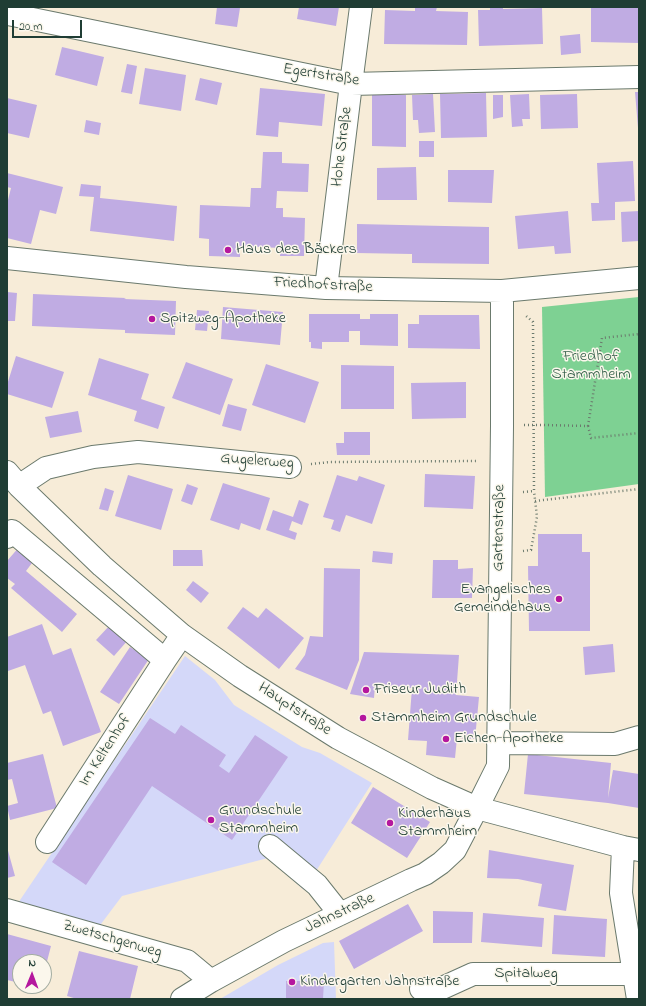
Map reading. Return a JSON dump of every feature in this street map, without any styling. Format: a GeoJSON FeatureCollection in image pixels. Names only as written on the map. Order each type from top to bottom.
{"type":"FeatureCollection","features":[{"type":"Feature","properties":{"kind":"street","name":"Hohe Straße"},"geometry":{"type":"LineString","coordinates":[[326,288],[361,7]]}},
{"type":"Feature","properties":{"kind":"street","name":"Egertstraße"},"geometry":{"type":"LineString","coordinates":[[8,13],[351,84],[639,77]]}},
{"type":"Feature","properties":{"kind":"street","name":"Friedhofstraße"},"geometry":{"type":"LineString","coordinates":[[7,258],[186,277],[326,288],[502,291],[639,278]]}},
{"type":"Feature","properties":{"kind":"street","name":"Gartenstraße"},"geometry":{"type":"LineString","coordinates":[[478,808],[498,766],[502,291]]}},
{"type":"Feature","properties":{"kind":"street","name":"Gugelerweg"},"geometry":{"type":"LineString","coordinates":[[13,479],[46,468],[93,457],[138,452],[290,467]]}},
{"type":"Feature","properties":{"kind":"street","name":"Hauptstraße"},"geometry":{"type":"LineString","coordinates":[[13,479],[102,566],[182,635],[240,676],[338,738],[432,788],[478,808],[631,849]]}},
{"type":"Feature","properties":{"kind":"street"},"geometry":{"type":"LineString","coordinates":[[7,537],[12,532],[165,660]]}},
{"type":"Feature","properties":{"kind":"street","name":"Im Keltenhof"},"geometry":{"type":"LineString","coordinates":[[47,842],[182,635]]}},
{"type":"Feature","properties":{"kind":"street"},"geometry":{"type":"LineString","coordinates":[[498,744],[615,744],[639,737]]}},
{"type":"Feature","properties":{"kind":"street","name":"Jahnstraße"},"geometry":{"type":"LineString","coordinates":[[182,999],[211,981],[284,941],[425,874],[441,863],[455,850],[478,808]]}},
{"type":"Feature","properties":{"kind":"street"},"geometry":{"type":"LineString","coordinates":[[270,846],[317,885],[340,914]]}},
{"type":"Feature","properties":{"kind":"street"},"geometry":{"type":"LineString","coordinates":[[631,849],[621,893],[638,999]]}},
{"type":"Feature","properties":{"kind":"street","name":"Zwetschgenweg"},"geometry":{"type":"LineString","coordinates":[[7,910],[187,961],[211,981]]}},
{"type":"Feature","properties":{"kind":"street","name":"Spitalweg"},"geometry":{"type":"LineString","coordinates":[[421,989],[440,989],[473,974],[634,974]]}},
{"type":"Feature","properties":{"kind":"path"},"geometry":{"type":"LineString","coordinates":[[500,552],[531,550],[537,517],[534,491],[533,322],[502,291]]}},
{"type":"Feature","properties":{"kind":"path"},"geometry":{"type":"LineString","coordinates":[[639,334],[602,338],[588,426],[592,438],[639,433]]}},
{"type":"Feature","properties":{"kind":"path"},"geometry":{"type":"LineString","coordinates":[[544,424],[588,426]]}},
{"type":"Feature","properties":{"kind":"path","name":"Gugelerweg"},"geometry":{"type":"LineString","coordinates":[[290,467],[330,462],[501,461]]}},
{"type":"Feature","properties":{"kind":"path"},"geometry":{"type":"LineString","coordinates":[[535,502],[639,489]]}},
{"type":"Feature","properties":{"kind":"path"},"geometry":{"type":"LineString","coordinates":[[500,493],[534,491]]}},
{"type":"Feature","properties":{"kind":"shaded area","name":"Grundschule Stammheim"},"geometry":{"type":"Polygon","coordinates":[[[185,656],[215,680],[234,705],[302,747],[320,753],[372,783],[304,890],[268,858],[122,896],[98,928],[18,903],[185,656]]]}},
{"type":"Feature","properties":{"kind":"shaded area","name":"Kindergarten Jahnstraße"},"geometry":{"type":"Polygon","coordinates":[[[334,942],[336,999],[220,999],[278,965],[323,943],[334,942]]]}},
{"type":"Feature","properties":{"kind":"green space","name":"Friedhof Stammheim"},"geometry":{"type":"Polygon","coordinates":[[[639,297],[639,484],[545,497],[542,307],[639,297]]]}},
{"type":"Feature","properties":{"kind":"building"},"geometry":{"type":"Polygon","coordinates":[[[217,7],[240,8],[237,27],[215,24],[217,7]]]}},
{"type":"Feature","properties":{"kind":"building"},"geometry":{"type":"Polygon","coordinates":[[[299,7],[339,7],[336,26],[297,19],[299,7]]]}},
{"type":"Feature","properties":{"kind":"building"},"geometry":{"type":"Polygon","coordinates":[[[415,7],[437,7],[436,11],[468,12],[467,45],[384,44],[385,10],[415,11],[415,7]]]}},
{"type":"Feature","properties":{"kind":"building"},"geometry":{"type":"Polygon","coordinates":[[[490,7],[503,7],[503,9],[542,8],[543,44],[479,46],[478,10],[490,10],[490,7]]]}},
{"type":"Feature","properties":{"kind":"building"},"geometry":{"type":"Polygon","coordinates":[[[591,7],[639,7],[639,43],[591,42],[591,7]]]}},
{"type":"Feature","properties":{"kind":"building"},"geometry":{"type":"Polygon","coordinates":[[[580,34],[581,53],[561,55],[560,36],[580,34]]]}},
{"type":"Feature","properties":{"kind":"building"},"geometry":{"type":"Polygon","coordinates":[[[62,47],[104,57],[97,86],[55,75],[62,47]]]}},
{"type":"Feature","properties":{"kind":"building"},"geometry":{"type":"Polygon","coordinates":[[[127,64],[137,66],[132,94],[121,92],[127,64]]]}},
{"type":"Feature","properties":{"kind":"building"},"geometry":{"type":"Polygon","coordinates":[[[145,68],[186,75],[181,111],[139,104],[145,68]]]}},
{"type":"Feature","properties":{"kind":"building"},"geometry":{"type":"Polygon","coordinates":[[[200,78],[222,83],[217,105],[195,100],[200,78]]]}},
{"type":"Feature","properties":{"kind":"building"},"geometry":{"type":"Polygon","coordinates":[[[260,88],[325,94],[322,126],[279,122],[278,137],[256,135],[260,88]]]}},
{"type":"Feature","properties":{"kind":"building"},"geometry":{"type":"Polygon","coordinates":[[[635,92],[639,92],[639,128],[638,128],[635,92]]]}},
{"type":"Feature","properties":{"kind":"building"},"geometry":{"type":"Polygon","coordinates":[[[486,93],[487,137],[441,138],[440,94],[486,93]]]}},
{"type":"Feature","properties":{"kind":"building"},"geometry":{"type":"Polygon","coordinates":[[[372,94],[406,95],[406,147],[372,146],[372,94]]]}},
{"type":"Feature","properties":{"kind":"building"},"geometry":{"type":"Polygon","coordinates":[[[433,94],[435,132],[419,133],[418,120],[413,120],[412,95],[433,94]]]}},
{"type":"Feature","properties":{"kind":"building"},"geometry":{"type":"Polygon","coordinates":[[[529,94],[530,119],[522,119],[523,126],[512,127],[510,95],[529,94]]]}},
{"type":"Feature","properties":{"kind":"building"},"geometry":{"type":"Polygon","coordinates":[[[577,94],[578,128],[541,129],[540,95],[577,94]]]}},
{"type":"Feature","properties":{"kind":"building"},"geometry":{"type":"Polygon","coordinates":[[[493,95],[503,95],[503,117],[493,119],[493,95]]]}},
{"type":"Feature","properties":{"kind":"building"},"geometry":{"type":"Polygon","coordinates":[[[7,98],[37,105],[29,138],[7,133],[7,98]]]}},
{"type":"Feature","properties":{"kind":"building"},"geometry":{"type":"Polygon","coordinates":[[[86,120],[101,123],[99,135],[84,132],[86,120]]]}},
{"type":"Feature","properties":{"kind":"building"},"geometry":{"type":"Polygon","coordinates":[[[419,141],[434,141],[434,157],[419,157],[419,141]]]}},
{"type":"Feature","properties":{"kind":"building"},"geometry":{"type":"Polygon","coordinates":[[[263,152],[282,152],[282,163],[309,164],[308,192],[277,191],[276,208],[283,208],[283,217],[305,218],[304,256],[280,256],[280,248],[240,246],[240,257],[209,256],[209,239],[199,238],[200,205],[250,207],[251,188],[261,188],[263,152]]]}},
{"type":"Feature","properties":{"kind":"building"},"geometry":{"type":"Polygon","coordinates":[[[633,161],[635,201],[615,202],[615,220],[592,221],[591,203],[599,203],[597,163],[633,161]]]}},
{"type":"Feature","properties":{"kind":"building"},"geometry":{"type":"Polygon","coordinates":[[[416,167],[417,200],[377,200],[377,168],[416,167]]]}},
{"type":"Feature","properties":{"kind":"building"},"geometry":{"type":"Polygon","coordinates":[[[448,170],[494,170],[492,203],[448,202],[448,170]]]}},
{"type":"Feature","properties":{"kind":"building"},"geometry":{"type":"Polygon","coordinates":[[[7,173],[63,187],[56,214],[40,210],[31,244],[7,238],[7,204],[11,188],[7,187],[7,173]]]}},
{"type":"Feature","properties":{"kind":"building"},"geometry":{"type":"Polygon","coordinates":[[[81,184],[101,186],[100,198],[177,206],[174,241],[90,231],[94,197],[79,196],[81,184]]]}},
{"type":"Feature","properties":{"kind":"building"},"geometry":{"type":"Polygon","coordinates":[[[568,211],[571,253],[555,254],[554,246],[518,249],[515,216],[568,211]]]}},
{"type":"Feature","properties":{"kind":"building"},"geometry":{"type":"Polygon","coordinates":[[[639,211],[639,241],[622,242],[621,212],[639,211]]]}},
{"type":"Feature","properties":{"kind":"building"},"geometry":{"type":"Polygon","coordinates":[[[357,224],[489,227],[489,264],[412,263],[412,254],[357,253],[357,224]]]}},
{"type":"Feature","properties":{"kind":"building"},"geometry":{"type":"Polygon","coordinates":[[[7,292],[17,293],[15,321],[7,321],[7,292]]]}},
{"type":"Feature","properties":{"kind":"building"},"geometry":{"type":"Polygon","coordinates":[[[33,294],[176,301],[175,335],[125,333],[125,330],[32,326],[33,294]]]}},
{"type":"Feature","properties":{"kind":"building"},"geometry":{"type":"Polygon","coordinates":[[[223,307],[283,312],[280,345],[221,339],[223,307]]]}},
{"type":"Feature","properties":{"kind":"building"},"geometry":{"type":"Polygon","coordinates":[[[197,310],[209,311],[207,331],[195,330],[197,310]]]}},
{"type":"Feature","properties":{"kind":"building"},"geometry":{"type":"Polygon","coordinates":[[[309,314],[360,314],[360,319],[370,319],[370,314],[398,314],[398,346],[360,345],[360,331],[349,331],[349,342],[322,342],[322,349],[311,348],[311,342],[309,342],[309,314]]]}},
{"type":"Feature","properties":{"kind":"building"},"geometry":{"type":"Polygon","coordinates":[[[419,315],[479,315],[480,349],[408,348],[408,324],[419,324],[419,315]]]}},
{"type":"Feature","properties":{"kind":"building"},"geometry":{"type":"Polygon","coordinates":[[[16,356],[64,372],[52,408],[7,394],[7,385],[16,356]]]}},
{"type":"Feature","properties":{"kind":"building"},"geometry":{"type":"Polygon","coordinates":[[[99,358],[149,374],[141,399],[165,407],[158,429],[134,421],[137,411],[88,395],[99,358]]]}},
{"type":"Feature","properties":{"kind":"building"},"geometry":{"type":"Polygon","coordinates":[[[186,362],[233,379],[220,415],[172,398],[186,362]]]}},
{"type":"Feature","properties":{"kind":"building"},"geometry":{"type":"Polygon","coordinates":[[[266,364],[319,382],[305,423],[252,405],[266,364]]]}},
{"type":"Feature","properties":{"kind":"building"},"geometry":{"type":"Polygon","coordinates":[[[341,365],[394,366],[394,409],[341,409],[341,365]]]}},
{"type":"Feature","properties":{"kind":"building"},"geometry":{"type":"Polygon","coordinates":[[[466,382],[466,418],[412,419],[411,383],[466,382]]]}},
{"type":"Feature","properties":{"kind":"building"},"geometry":{"type":"Polygon","coordinates":[[[228,404],[247,409],[241,431],[222,426],[228,404]]]}},
{"type":"Feature","properties":{"kind":"building"},"geometry":{"type":"Polygon","coordinates":[[[78,411],[82,432],[50,438],[45,417],[78,411]]]}},
{"type":"Feature","properties":{"kind":"building"},"geometry":{"type":"Polygon","coordinates":[[[344,432],[370,432],[370,455],[337,455],[336,443],[344,443],[344,432]]]}},
{"type":"Feature","properties":{"kind":"building"},"geometry":{"type":"Polygon","coordinates":[[[425,474],[475,476],[473,509],[424,507],[425,474]]]}},
{"type":"Feature","properties":{"kind":"building"},"geometry":{"type":"Polygon","coordinates":[[[128,475],[173,489],[161,530],[115,516],[128,475]]]}},
{"type":"Feature","properties":{"kind":"building"},"geometry":{"type":"Polygon","coordinates":[[[337,475],[357,481],[359,476],[385,485],[372,524],[346,515],[340,532],[331,529],[334,520],[323,517],[337,475]]]}},
{"type":"Feature","properties":{"kind":"building"},"geometry":{"type":"Polygon","coordinates":[[[223,483],[270,498],[260,530],[241,523],[239,530],[210,520],[223,483]]]}},
{"type":"Feature","properties":{"kind":"building"},"geometry":{"type":"Polygon","coordinates":[[[187,484],[198,488],[192,505],[181,501],[187,484]]]}},
{"type":"Feature","properties":{"kind":"building"},"geometry":{"type":"Polygon","coordinates":[[[105,488],[114,491],[108,511],[99,509],[105,488]]]}},
{"type":"Feature","properties":{"kind":"building"},"geometry":{"type":"Polygon","coordinates":[[[299,500],[309,504],[302,525],[292,521],[289,530],[297,533],[295,540],[266,530],[273,510],[293,517],[299,500]]]}},
{"type":"Feature","properties":{"kind":"building","name":"Evangelisches Gemeindehaus"},"geometry":{"type":"Polygon","coordinates":[[[538,534],[582,534],[582,552],[590,552],[590,631],[529,631],[528,566],[538,566],[538,534]]]}},
{"type":"Feature","properties":{"kind":"building"},"geometry":{"type":"Polygon","coordinates":[[[20,546],[35,559],[26,571],[77,614],[62,632],[11,588],[15,584],[7,578],[7,561],[20,546]]]}},
{"type":"Feature","properties":{"kind":"building"},"geometry":{"type":"Polygon","coordinates":[[[173,550],[202,550],[203,566],[173,566],[173,550]]]}},
{"type":"Feature","properties":{"kind":"building"},"geometry":{"type":"Polygon","coordinates":[[[373,551],[393,553],[392,564],[372,562],[373,551]]]}},
{"type":"Feature","properties":{"kind":"building"},"geometry":{"type":"Polygon","coordinates":[[[433,560],[458,560],[458,569],[473,568],[472,598],[432,598],[433,560]]]}},
{"type":"Feature","properties":{"kind":"building"},"geometry":{"type":"Polygon","coordinates":[[[324,568],[360,569],[359,660],[347,690],[295,669],[305,655],[310,636],[323,637],[324,568]]]}},
{"type":"Feature","properties":{"kind":"building"},"geometry":{"type":"Polygon","coordinates":[[[193,581],[209,593],[201,603],[186,590],[193,581]]]}},
{"type":"Feature","properties":{"kind":"building"},"geometry":{"type":"Polygon","coordinates":[[[243,607],[258,618],[266,608],[304,638],[279,669],[227,628],[243,607]]]}},
{"type":"Feature","properties":{"kind":"building"},"geometry":{"type":"Polygon","coordinates":[[[42,624],[53,655],[71,648],[101,732],[63,746],[51,711],[43,714],[25,665],[8,671],[7,669],[7,637],[42,624]]]}},
{"type":"Feature","properties":{"kind":"building"},"geometry":{"type":"Polygon","coordinates":[[[111,624],[128,640],[114,656],[96,640],[111,624]]]}},
{"type":"Feature","properties":{"kind":"building"},"geometry":{"type":"Polygon","coordinates":[[[613,644],[615,672],[585,675],[583,647],[613,644]]]}},
{"type":"Feature","properties":{"kind":"building"},"geometry":{"type":"Polygon","coordinates":[[[130,647],[149,659],[119,704],[100,692],[130,647]]]}},
{"type":"Feature","properties":{"kind":"building"},"geometry":{"type":"Polygon","coordinates":[[[364,652],[459,655],[456,695],[479,697],[475,739],[457,738],[455,758],[426,755],[427,741],[408,740],[412,688],[375,685],[374,698],[350,694],[364,652]]]}},
{"type":"Feature","properties":{"kind":"building","name":"Grundschule Stammheim"},"geometry":{"type":"Polygon","coordinates":[[[150,718],[175,734],[181,725],[226,755],[219,766],[229,773],[255,735],[288,757],[232,840],[152,786],[86,885],[52,862],[150,718]]]}},
{"type":"Feature","properties":{"kind":"building"},"geometry":{"type":"Polygon","coordinates":[[[43,754],[57,808],[10,820],[7,806],[18,803],[12,779],[7,780],[7,763],[43,754]]]}},
{"type":"Feature","properties":{"kind":"building"},"geometry":{"type":"Polygon","coordinates":[[[528,754],[611,763],[608,798],[613,770],[639,774],[639,808],[608,803],[524,794],[528,754]]]}},
{"type":"Feature","properties":{"kind":"building","name":"Kinderhaus Stammheim"},"geometry":{"type":"Polygon","coordinates":[[[373,787],[430,822],[407,858],[351,823],[373,787]]]}},
{"type":"Feature","properties":{"kind":"building"},"geometry":{"type":"Polygon","coordinates":[[[7,847],[15,876],[7,878],[7,847]]]}},
{"type":"Feature","properties":{"kind":"building"},"geometry":{"type":"Polygon","coordinates":[[[489,850],[574,865],[566,911],[538,906],[542,884],[518,879],[487,878],[489,850]]]}},
{"type":"Feature","properties":{"kind":"building"},"geometry":{"type":"Polygon","coordinates":[[[408,904],[423,931],[354,969],[339,941],[408,904]]]}},
{"type":"Feature","properties":{"kind":"building"},"geometry":{"type":"Polygon","coordinates":[[[433,911],[473,912],[472,943],[433,943],[433,911]]]}},
{"type":"Feature","properties":{"kind":"building"},"geometry":{"type":"Polygon","coordinates":[[[483,913],[544,918],[542,947],[481,942],[483,913]]]}},
{"type":"Feature","properties":{"kind":"building"},"geometry":{"type":"Polygon","coordinates":[[[554,915],[607,919],[605,957],[552,954],[554,915]]]}},
{"type":"Feature","properties":{"kind":"building"},"geometry":{"type":"Polygon","coordinates":[[[7,934],[51,946],[49,954],[12,954],[12,981],[7,980],[7,934]]]}},
{"type":"Feature","properties":{"kind":"building"},"geometry":{"type":"Polygon","coordinates":[[[79,951],[138,966],[130,999],[77,999],[67,996],[79,951]]]}},
{"type":"Feature","properties":{"kind":"building"},"geometry":{"type":"Polygon","coordinates":[[[286,981],[324,981],[323,999],[286,999],[286,981]]]}},
{"type":"Feature","properties":{"kind":"place","name":"Haus des Bäckers"},"geometry":{"type":"Point","coordinates":[228,250]}},
{"type":"Feature","properties":{"kind":"place","name":"Spitzweg-Apotheke"},"geometry":{"type":"Point","coordinates":[152,319]}},
{"type":"Feature","properties":{"kind":"place","name":"Evangelisches Gemeindehaus"},"geometry":{"type":"Point","coordinates":[559,599]}},
{"type":"Feature","properties":{"kind":"place","name":"Friseur Judith"},"geometry":{"type":"Point","coordinates":[366,690]}},
{"type":"Feature","properties":{"kind":"place","name":"Stammheim Grundschule"},"geometry":{"type":"Point","coordinates":[363,718]}},
{"type":"Feature","properties":{"kind":"place","name":"Eichen-Apotheke"},"geometry":{"type":"Point","coordinates":[446,739]}},
{"type":"Feature","properties":{"kind":"place","name":"Grundschule Stammheim"},"geometry":{"type":"Point","coordinates":[211,820]}},
{"type":"Feature","properties":{"kind":"place","name":"Kinderhaus Stammheim"},"geometry":{"type":"Point","coordinates":[390,823]}},
{"type":"Feature","properties":{"kind":"place","name":"Kindergarten Jahnstraße"},"geometry":{"type":"Point","coordinates":[292,982]}}]}
